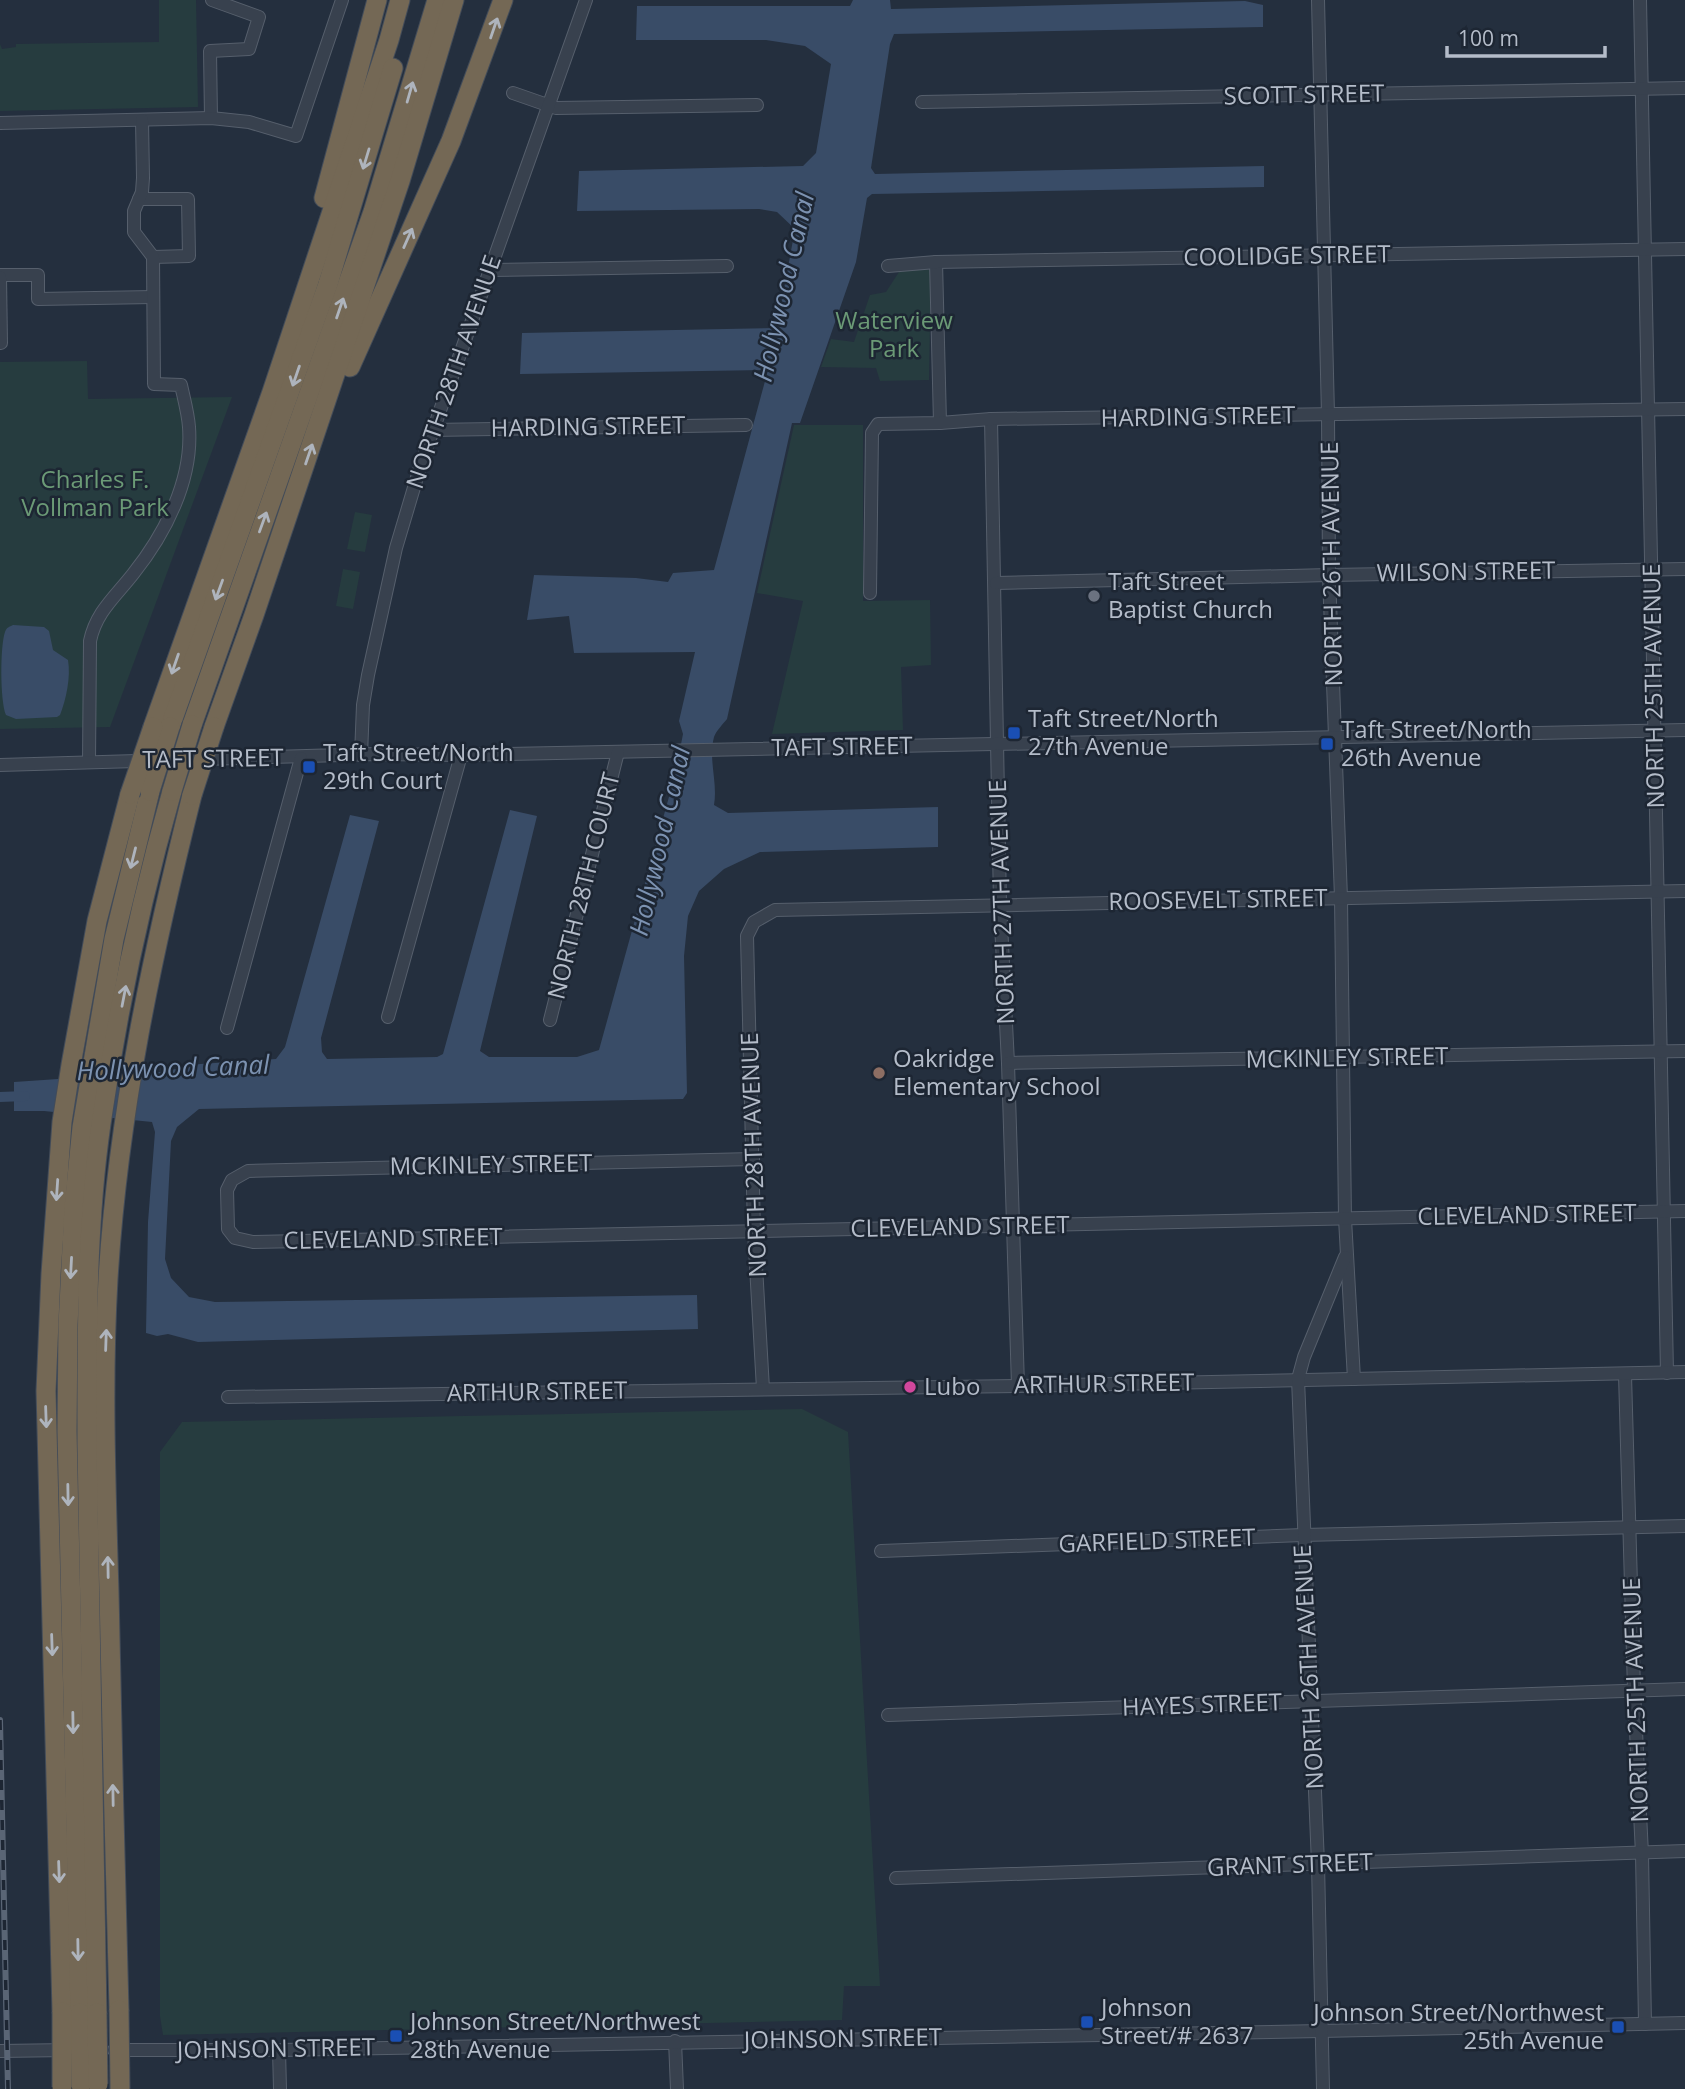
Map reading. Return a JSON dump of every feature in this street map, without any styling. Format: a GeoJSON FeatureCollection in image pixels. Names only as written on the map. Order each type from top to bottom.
{"type":"FeatureCollection","features":[{"type":"Feature","properties":{"kind":"highway"},"geometry":{"type":"LineString","coordinates":[[272,392],[377,0]]}},
{"type":"Feature","properties":{"kind":"highway"},"geometry":{"type":"LineString","coordinates":[[80,2087],[80,2013],[46,1391],[62,1122],[97,921],[400,0]]}},
{"type":"Feature","properties":{"kind":"highway"},"geometry":{"type":"LineString","coordinates":[[161,727],[328,284],[413,0]]}},
{"type":"Feature","properties":{"kind":"highway"},"geometry":{"type":"LineString","coordinates":[[101,1065],[172,791],[192,725],[373,212],[437,0]]}},
{"type":"Feature","properties":{"kind":"highway"},"geometry":{"type":"LineString","coordinates":[[120,2089],[104,1394],[108,1277],[132,1064],[158,930],[192,795],[400,181],[454,0]]}},
{"type":"Feature","properties":{"kind":"highway"},"geometry":{"type":"LineString","coordinates":[[324,410],[352,363],[451,141],[503,0]]}},
{"type":"Feature","properties":{"kind":"highway"},"geometry":{"type":"LineString","coordinates":[[80,2087],[67,1431],[68,1325],[74,1207],[101,1065],[114,939],[140,793]]}},
{"type":"Feature","properties":{"kind":"street"},"geometry":{"type":"LineString","coordinates":[[211,118],[210,51],[249,49],[259,17],[212,0]]}},
{"type":"Feature","properties":{"kind":"street"},"geometry":{"type":"LineString","coordinates":[[0,123],[211,118],[249,122],[296,136],[342,0]]}},
{"type":"Feature","properties":{"kind":"street","name":"NORTH 28TH AVENUE"},"geometry":{"type":"LineString","coordinates":[[361,755],[363,705],[375,639],[396,548],[431,430],[586,0]]}},
{"type":"Feature","properties":{"kind":"street","name":"NORTH 26TH AVENUE"},"geometry":{"type":"LineString","coordinates":[[1318,0],[1329,575],[1341,898],[1345,1219],[1354,1379]]}},
{"type":"Feature","properties":{"kind":"street","name":"NORTH 25TH AVENUE"},"geometry":{"type":"LineString","coordinates":[[1640,0],[1667,1373]]}},
{"type":"Feature","properties":{"kind":"street","name":"SCOTT STREET"},"geometry":{"type":"LineString","coordinates":[[922,102],[1685,88]]}},
{"type":"Feature","properties":{"kind":"street"},"geometry":{"type":"LineString","coordinates":[[513,93],[556,108],[757,105]]}},
{"type":"Feature","properties":{"kind":"street"},"geometry":{"type":"LineString","coordinates":[[89,762],[90,641],[93,629],[105,605],[131,576],[160,535],[179,493],[189,437],[181,385],[154,384],[153,257],[134,232],[134,211],[143,178],[142,120]]}},
{"type":"Feature","properties":{"kind":"street"},"geometry":{"type":"LineString","coordinates":[[139,199],[188,199],[189,256],[153,257]]}},
{"type":"Feature","properties":{"kind":"street","name":"COOLIDGE STREET"},"geometry":{"type":"LineString","coordinates":[[888,266],[936,262],[1685,249]]}},
{"type":"Feature","properties":{"kind":"street"},"geometry":{"type":"LineString","coordinates":[[936,262],[940,423]]}},
{"type":"Feature","properties":{"kind":"street"},"geometry":{"type":"LineString","coordinates":[[489,270],[727,266]]}},
{"type":"Feature","properties":{"kind":"street"},"geometry":{"type":"LineString","coordinates":[[1,343],[0,276],[38,275],[38,299],[153,297]]}},
{"type":"Feature","properties":{"kind":"street","name":"HARDING STREET"},"geometry":{"type":"LineString","coordinates":[[870,593],[872,433],[878,424],[991,419],[1685,409]]}},
{"type":"Feature","properties":{"kind":"street","name":"NORTH 27TH AVENUE"},"geometry":{"type":"LineString","coordinates":[[991,419],[1000,904],[1018,1386]]}},
{"type":"Feature","properties":{"kind":"street","name":"HARDING STREET"},"geometry":{"type":"LineString","coordinates":[[431,430],[746,425]]}},
{"type":"Feature","properties":{"kind":"street","name":"WILSON STREET"},"geometry":{"type":"LineString","coordinates":[[996,583],[1685,569]]}},
{"type":"Feature","properties":{"kind":"street","name":"TAFT STREET"},"geometry":{"type":"LineString","coordinates":[[0,765],[361,755],[1685,730]]}},
{"type":"Feature","properties":{"kind":"street","name":"NORTH 28TH COURT"},"geometry":{"type":"LineString","coordinates":[[550,1020],[618,752]]}},
{"type":"Feature","properties":{"kind":"street"},"geometry":{"type":"LineString","coordinates":[[388,1017],[461,755]]}},
{"type":"Feature","properties":{"kind":"street"},"geometry":{"type":"LineString","coordinates":[[227,1028],[302,758]]}},
{"type":"Feature","properties":{"kind":"street","name":"ROOSEVELT STREET"},"geometry":{"type":"LineString","coordinates":[[754,922],[775,910],[1685,891]]}},
{"type":"Feature","properties":{"kind":"street","name":"NORTH 28TH AVENUE"},"geometry":{"type":"LineString","coordinates":[[754,922],[747,936],[754,1231],[764,1389]]}},
{"type":"Feature","properties":{"kind":"street","name":"MCKINLEY STREET"},"geometry":{"type":"LineString","coordinates":[[1008,1063],[1685,1051]]}},
{"type":"Feature","properties":{"kind":"street","name":"MCKINLEY STREET"},"geometry":{"type":"LineString","coordinates":[[235,1238],[228,1229],[227,1190],[232,1180],[248,1171],[753,1159]]}},
{"type":"Feature","properties":{"kind":"street","name":"CLEVELAND STREET"},"geometry":{"type":"LineString","coordinates":[[235,1238],[267,1241],[1685,1211]]}},
{"type":"Feature","properties":{"kind":"street","name":"NORTH 26TH AVENUE"},"geometry":{"type":"LineString","coordinates":[[1323,2089],[1318,1864],[1298,1379],[1304,1357],[1346,1253]]}},
{"type":"Feature","properties":{"kind":"street","name":"ARTHUR STREET"},"geometry":{"type":"LineString","coordinates":[[228,1397],[1685,1373]]}},
{"type":"Feature","properties":{"kind":"street","name":"NORTH 25TH AVENUE"},"geometry":{"type":"LineString","coordinates":[[1626,1375],[1645,2024]]}},
{"type":"Feature","properties":{"kind":"street","name":"GARFIELD STREET"},"geometry":{"type":"LineString","coordinates":[[881,1551],[1303,1535],[1685,1526]]}},
{"type":"Feature","properties":{"kind":"street","name":"HAYES STREET"},"geometry":{"type":"LineString","coordinates":[[888,1715],[1685,1689]]}},
{"type":"Feature","properties":{"kind":"street","name":"GRANT STREET"},"geometry":{"type":"LineString","coordinates":[[896,1878],[1685,1851]]}},
{"type":"Feature","properties":{"kind":"street","name":"JOHNSON STREET"},"geometry":{"type":"LineString","coordinates":[[0,2051],[279,2050],[1685,2023]]}},
{"type":"Feature","properties":{"kind":"street"},"geometry":{"type":"LineString","coordinates":[[675,2041],[677,2089]]}},
{"type":"Feature","properties":{"kind":"street"},"geometry":{"type":"LineString","coordinates":[[279,2050],[280,2089]]}},
{"type":"Feature","properties":{"kind":"green space"},"geometry":{"type":"Polygon","coordinates":[[[159,0],[196,0],[198,107],[0,111],[0,44],[2,49],[16,47],[16,44],[159,42],[159,0]]]}},
{"type":"Feature","properties":{"kind":"green space","name":"Waterview Park"},"geometry":{"type":"Polygon","coordinates":[[[914,268],[931,270],[929,380],[880,381],[876,368],[821,367],[831,339],[854,342],[870,295],[886,292],[899,272],[914,268]]]}},
{"type":"Feature","properties":{"kind":"green space","name":"Charles F. Vollman Park"},"geometry":{"type":"Polygon","coordinates":[[[87,361],[88,399],[232,397],[110,727],[0,729],[0,362],[87,361]]]}},
{"type":"Feature","properties":{"kind":"green space"},"geometry":{"type":"Polygon","coordinates":[[[794,425],[863,425],[863,601],[930,600],[931,665],[901,667],[903,730],[772,734],[803,601],[757,593],[794,425]]]}},
{"type":"Feature","properties":{"kind":"green space"},"geometry":{"type":"Polygon","coordinates":[[[355,512],[372,515],[365,552],[347,549],[355,512]]]}},
{"type":"Feature","properties":{"kind":"green space"},"geometry":{"type":"Polygon","coordinates":[[[343,569],[360,572],[353,609],[336,606],[343,569]]]}},
{"type":"Feature","properties":{"kind":"green space"},"geometry":{"type":"Polygon","coordinates":[[[802,1409],[848,1432],[880,1986],[844,1986],[842,2020],[163,2035],[160,2016],[160,1452],[182,1422],[802,1409]]]}},
{"type":"Feature","properties":{"kind":"water"},"geometry":{"type":"Polygon","coordinates":[[[853,0],[890,0],[891,9],[1245,1],[1263,5],[1263,27],[894,34],[890,44],[871,168],[875,174],[1264,166],[1264,187],[872,194],[867,198],[856,262],[800,423],[792,423],[727,719],[714,737],[712,746],[714,805],[728,813],[938,807],[938,847],[760,852],[724,869],[699,891],[688,916],[684,956],[687,1093],[683,1099],[199,1109],[177,1127],[171,1141],[165,1259],[171,1278],[189,1297],[215,1302],[697,1295],[698,1329],[198,1342],[168,1334],[157,1336],[146,1333],[148,1222],[155,1132],[152,1122],[44,1111],[14,1111],[14,1082],[161,1072],[200,1064],[276,1059],[285,1047],[350,815],[379,821],[321,1038],[322,1052],[327,1059],[437,1057],[443,1054],[510,810],[537,816],[480,1051],[489,1057],[577,1057],[599,1050],[675,775],[683,734],[679,721],[695,652],[574,653],[569,616],[527,620],[534,575],[636,578],[668,582],[673,573],[714,570],[768,370],[520,374],[522,333],[777,328],[795,229],[777,212],[759,209],[577,211],[579,171],[803,166],[816,153],[831,64],[805,46],[766,40],[636,40],[637,6],[850,6],[853,0]]]}},
{"type":"Feature","properties":{"kind":"water"},"geometry":{"type":"Polygon","coordinates":[[[13,625],[44,627],[49,631],[53,650],[68,660],[67,688],[60,715],[57,717],[16,719],[6,715],[2,686],[2,649],[5,632],[13,625]]]}},
{"type":"Feature","properties":{"kind":"waterway","name":"Hollywood Canal"},"geometry":{"type":"LineString","coordinates":[[0,1097],[25,1096]]}},
{"type":"Feature","properties":{"kind":"railway"},"geometry":{"type":"LineString","coordinates":[[0,1720],[8,2089]]}},
{"type":"Feature","properties":{"kind":"place","name":"Taft Street Baptist Church"},"geometry":{"type":"Point","coordinates":[1094,596]}},
{"type":"Feature","properties":{"kind":"place","name":"Taft Street/North 27th Avenue"},"geometry":{"type":"Point","coordinates":[1014,733]}},
{"type":"Feature","properties":{"kind":"place","name":"Taft Street/North 26th Avenue"},"geometry":{"type":"Point","coordinates":[1327,744]}},
{"type":"Feature","properties":{"kind":"place","name":"Taft Street/North 29th Court"},"geometry":{"type":"Point","coordinates":[309,767]}},
{"type":"Feature","properties":{"kind":"place","name":"Oakridge Elementary School"},"geometry":{"type":"Point","coordinates":[879,1073]}},
{"type":"Feature","properties":{"kind":"place","name":"Lubo"},"geometry":{"type":"Point","coordinates":[910,1387]}},
{"type":"Feature","properties":{"kind":"place","name":"Johnson Street/# 2637"},"geometry":{"type":"Point","coordinates":[1087,2022]}},
{"type":"Feature","properties":{"kind":"place","name":"Johnson Street/Northwest 25th Avenue"},"geometry":{"type":"Point","coordinates":[1618,2027]}},
{"type":"Feature","properties":{"kind":"place","name":"Johnson Street/Northwest 28th Avenue"},"geometry":{"type":"Point","coordinates":[396,2036]}}]}
